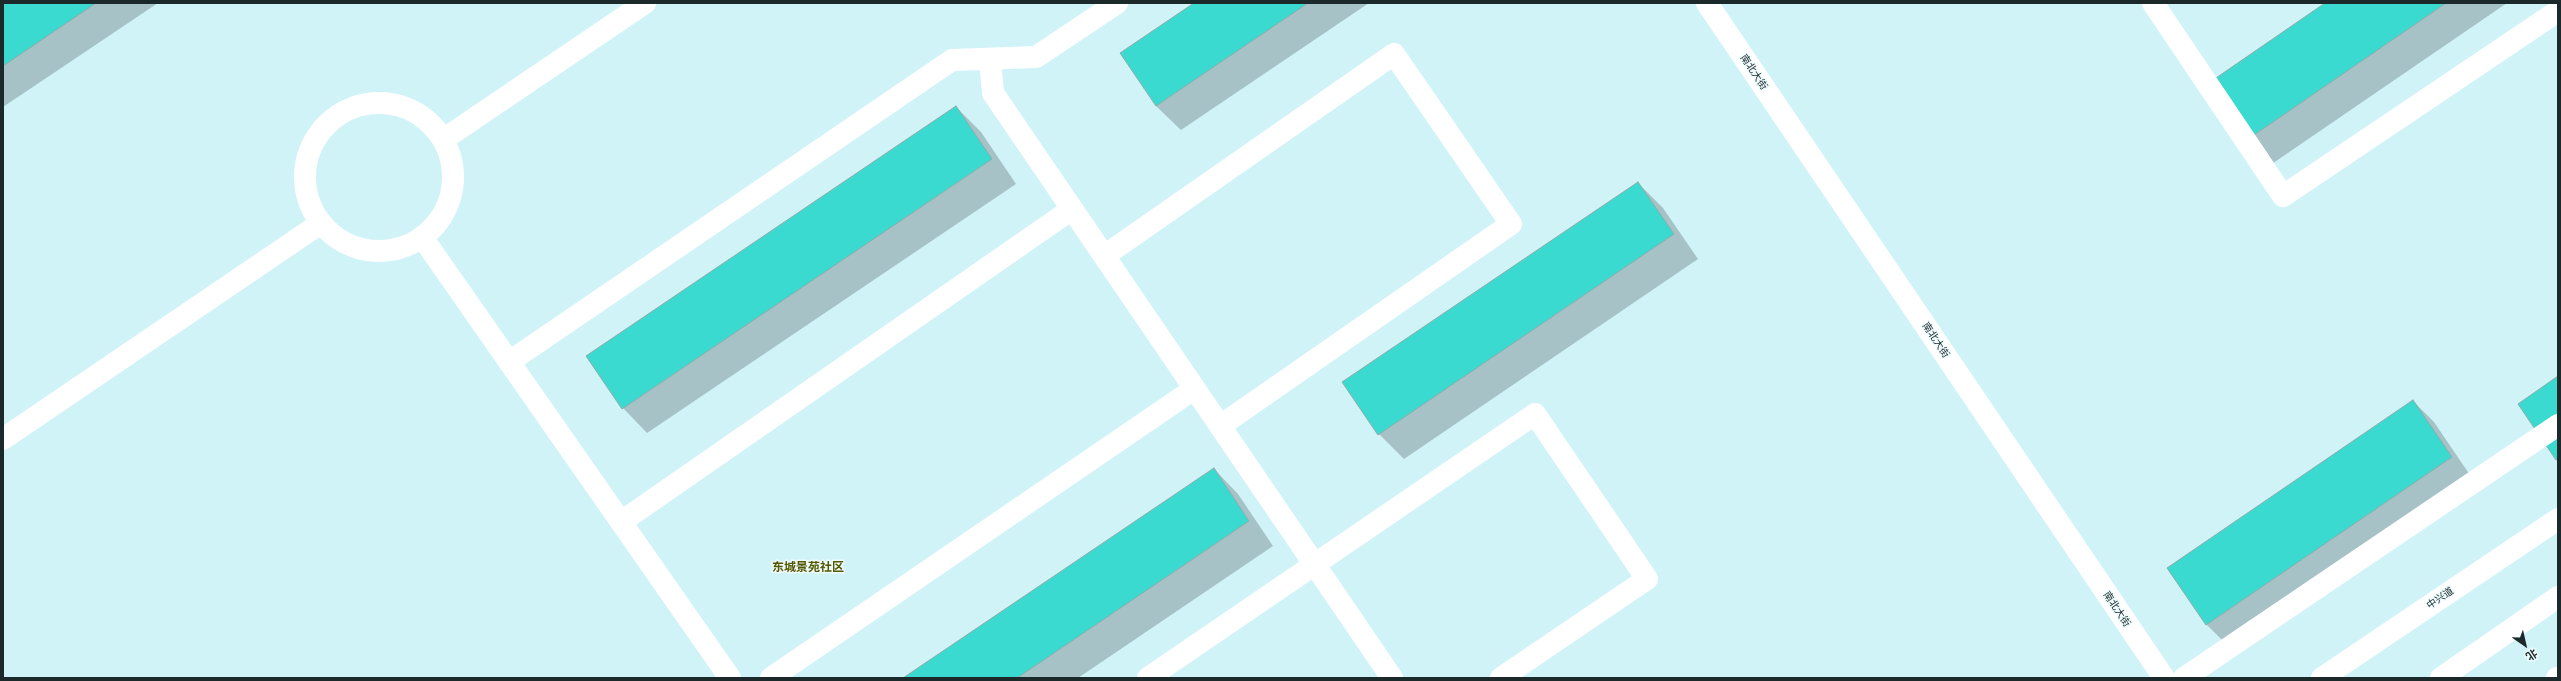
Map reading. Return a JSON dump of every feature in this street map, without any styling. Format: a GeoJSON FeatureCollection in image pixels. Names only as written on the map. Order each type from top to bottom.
{"type":"FeatureCollection","features":[{"type":"Feature","properties":{"kind":"street"},"geometry":{"type":"LineString","coordinates":[[444,139],[645,3]]}},
{"type":"Feature","properties":{"kind":"street"},"geometry":{"type":"LineString","coordinates":[[509,362],[952,60],[1036,57],[1117,3]]}},
{"type":"Feature","properties":{"kind":"street","name":"南北大街"},"geometry":{"type":"LineString","coordinates":[[1707,3],[2164,678]]}},
{"type":"Feature","properties":{"kind":"street"},"geometry":{"type":"LineString","coordinates":[[2153,3],[2283,196],[2558,11]]}},
{"type":"Feature","properties":{"kind":"street"},"geometry":{"type":"LineString","coordinates":[[1104,256],[1394,54],[1512,224],[1220,426]]}},
{"type":"Feature","properties":{"kind":"street"},"geometry":{"type":"LineString","coordinates":[[990,59],[993,93],[1392,678]]}},
{"type":"Feature","properties":{"kind":"street"},"geometry":{"type":"LineString","coordinates":[[386,102],[409,108],[429,121],[444,139],[453,162],[453,186],[446,210],[432,229],[412,244],[388,251],[362,249],[340,240],[321,223],[308,201],[304,176],[309,152],[321,130],[339,114],[362,104],[386,102]]}},
{"type":"Feature","properties":{"kind":"street"},"geometry":{"type":"LineString","coordinates":[[621,522],[1072,209]]}},
{"type":"Feature","properties":{"kind":"street"},"geometry":{"type":"LineString","coordinates":[[3,439],[321,223]]}},
{"type":"Feature","properties":{"kind":"street"},"geometry":{"type":"LineString","coordinates":[[422,237],[730,678]]}},
{"type":"Feature","properties":{"kind":"street"},"geometry":{"type":"LineString","coordinates":[[771,678],[1194,389]]}},
{"type":"Feature","properties":{"kind":"street"},"geometry":{"type":"LineString","coordinates":[[1148,678],[1535,414],[1646,579],[1501,678]]}},
{"type":"Feature","properties":{"kind":"street"},"geometry":{"type":"LineString","coordinates":[[2184,678],[2558,425]]}},
{"type":"Feature","properties":{"kind":"street","name":"中兴道"},"geometry":{"type":"LineString","coordinates":[[2322,678],[2558,519]]}},
{"type":"Feature","properties":{"kind":"street"},"geometry":{"type":"LineString","coordinates":[[2441,678],[2558,598]]}},
{"type":"Feature","properties":{"kind":"building"},"geometry":{"type":"Polygon","coordinates":[[[3,3],[96,3],[3,66],[3,3]]]}},
{"type":"Feature","properties":{"kind":"building"},"geometry":{"type":"Polygon","coordinates":[[[1194,3],[1308,3],[1156,106],[1120,53],[1194,3]]]}},
{"type":"Feature","properties":{"kind":"building"},"geometry":{"type":"Polygon","coordinates":[[[2325,3],[2446,3],[2238,146],[2200,89],[2325,3]]]}},
{"type":"Feature","properties":{"kind":"building"},"geometry":{"type":"Polygon","coordinates":[[[956,106],[992,159],[622,409],[586,356],[956,106]]]}},
{"type":"Feature","properties":{"kind":"building"},"geometry":{"type":"Polygon","coordinates":[[[1638,182],[1674,234],[1378,435],[1342,382],[1638,182]]]}},
{"type":"Feature","properties":{"kind":"building"},"geometry":{"type":"Polygon","coordinates":[[[2558,376],[2558,459],[2556,460],[2518,404],[2558,376]]]}},
{"type":"Feature","properties":{"kind":"building"},"geometry":{"type":"Polygon","coordinates":[[[2413,400],[2452,457],[2206,625],[2167,568],[2413,400]]]}},
{"type":"Feature","properties":{"kind":"building"},"geometry":{"type":"Polygon","coordinates":[[[1214,468],[1249,521],[1017,678],[903,678],[1214,468]]]}},
{"type":"Feature","properties":{"kind":"district","name":"东城景苑社区"},"geometry":{"type":"Point","coordinates":[808,567]}}]}
